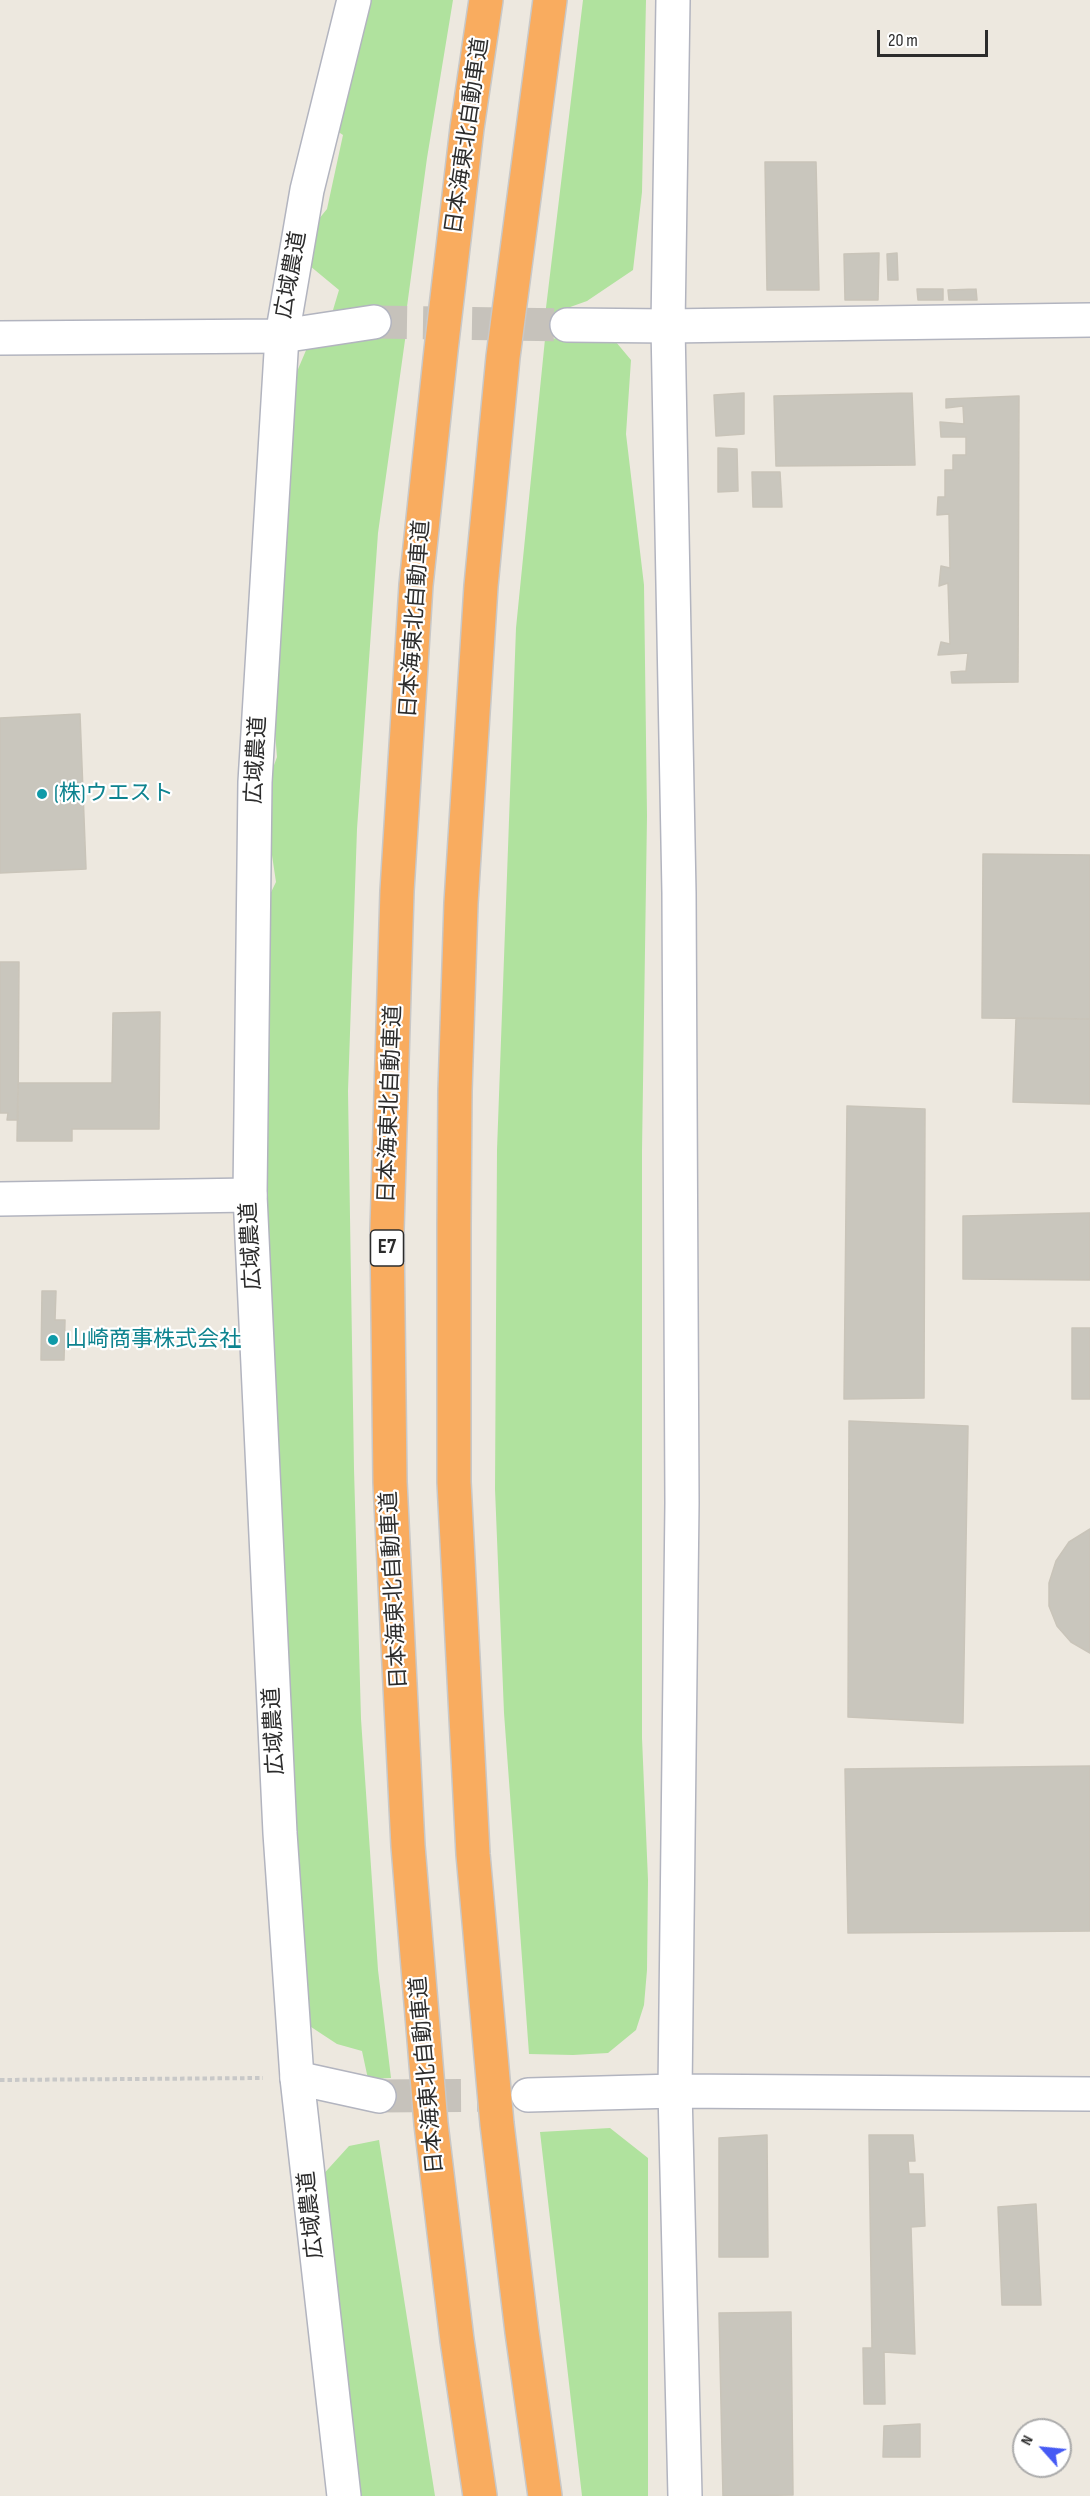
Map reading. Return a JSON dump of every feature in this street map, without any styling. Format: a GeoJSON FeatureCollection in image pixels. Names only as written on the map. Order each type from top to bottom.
{"type":"FeatureCollection","features":[{"type":"Feature","properties":{"kind":"highway","name":"日本海東北自動車道"},"geometry":{"type":"LineString","coordinates":[[480,2496],[457,2340],[430,2124],[408,1846],[390,1482],[387,1230],[397,891],[417,585],[443,327],[486,0]]}},
{"type":"Feature","properties":{"kind":"highway"},"geometry":{"type":"LineString","coordinates":[[545,2496],[522,2332],[497,2124],[473,1854],[454,1482],[454,1224],[455,1091],[461,903],[481,586],[504,357],[550,0]]}},
{"type":"Feature","properties":{"kind":"street","name":"広域農道"},"geometry":{"type":"LineString","coordinates":[[344,2496],[297,2078],[280,1833],[250,1195],[255,782],[282,336],[307,190],[354,0]]}},
{"type":"Feature","properties":{"kind":"street"},"geometry":{"type":"LineString","coordinates":[[673,0],[668,326],[679,893],[682,1467],[675,2091],[685,2496]]}},
{"type":"Feature","properties":{"kind":"street"},"geometry":{"type":"LineString","coordinates":[[567,325],[668,326],[1090,320]]}},
{"type":"Feature","properties":{"kind":"street"},"geometry":{"type":"LineString","coordinates":[[0,338],[282,336],[374,322]]}},
{"type":"Feature","properties":{"kind":"street"},"geometry":{"type":"LineString","coordinates":[[0,1199],[250,1195]]}},
{"type":"Feature","properties":{"kind":"street"},"geometry":{"type":"LineString","coordinates":[[297,2078],[379,2096]]}},
{"type":"Feature","properties":{"kind":"street"},"geometry":{"type":"LineString","coordinates":[[528,2095],[675,2091],[1090,2094]]}},
{"type":"Feature","properties":{"kind":"path"},"geometry":{"type":"LineString","coordinates":[[0,2080],[297,2078]]}},
{"type":"Feature","properties":{"kind":"green space"},"geometry":{"type":"Polygon","coordinates":[[[364,0],[453,0],[427,158],[406,314],[330,320],[339,290],[304,261],[305,236],[327,209],[343,135],[331,127],[364,0]]]}},
{"type":"Feature","properties":{"kind":"green space"},"geometry":{"type":"Polygon","coordinates":[[[583,0],[646,0],[642,192],[633,270],[587,301],[545,316],[583,0]]]}},
{"type":"Feature","properties":{"kind":"green space"},"geometry":{"type":"Polygon","coordinates":[[[406,333],[378,533],[357,829],[348,1091],[354,1469],[361,1719],[378,1970],[391,2078],[368,2079],[362,2051],[337,2044],[305,2023],[275,1554],[259,917],[276,882],[263,795],[277,757],[270,672],[287,395],[307,348],[340,335],[406,333]]]}},
{"type":"Feature","properties":{"kind":"green space"},"geometry":{"type":"Polygon","coordinates":[[[545,339],[616,342],[631,360],[626,434],[644,585],[647,816],[642,1151],[642,1738],[648,1880],[647,1970],[644,2005],[636,2030],[608,2053],[573,2055],[529,2054],[504,1713],[495,1489],[497,1150],[516,628],[545,339]]]}},
{"type":"Feature","properties":{"kind":"green space"},"geometry":{"type":"Polygon","coordinates":[[[610,2128],[648,2158],[648,2496],[582,2496],[540,2132],[610,2128]]]}},
{"type":"Feature","properties":{"kind":"green space"},"geometry":{"type":"Polygon","coordinates":[[[379,2140],[435,2496],[352,2496],[319,2179],[349,2146],[379,2140]]]}},
{"type":"Feature","properties":{"kind":"building"},"geometry":{"type":"Polygon","coordinates":[[[765,162],[816,162],[819,290],[767,290],[765,162]]]}},
{"type":"Feature","properties":{"kind":"building"},"geometry":{"type":"Polygon","coordinates":[[[879,253],[878,300],[845,300],[844,254],[879,253]]]}},
{"type":"Feature","properties":{"kind":"building"},"geometry":{"type":"Polygon","coordinates":[[[897,253],[898,280],[888,280],[887,254],[897,253]]]}},
{"type":"Feature","properties":{"kind":"building"},"geometry":{"type":"Polygon","coordinates":[[[917,289],[943,289],[943,300],[918,300],[917,289]]]}},
{"type":"Feature","properties":{"kind":"building"},"geometry":{"type":"Polygon","coordinates":[[[976,289],[977,300],[949,300],[948,290],[976,289]]]}},
{"type":"Feature","properties":{"kind":"building"},"geometry":{"type":"Polygon","coordinates":[[[744,393],[744,434],[716,436],[714,395],[744,393]]]}},
{"type":"Feature","properties":{"kind":"building"},"geometry":{"type":"Polygon","coordinates":[[[912,393],[915,465],[776,466],[774,396],[912,393]]]}},
{"type":"Feature","properties":{"kind":"building"},"geometry":{"type":"Polygon","coordinates":[[[1019,396],[1018,682],[952,683],[951,672],[966,671],[968,653],[938,655],[941,642],[950,644],[948,583],[939,586],[941,566],[950,568],[949,514],[937,515],[938,497],[945,497],[945,470],[953,470],[953,455],[966,455],[966,437],[941,437],[940,422],[964,424],[963,406],[946,408],[946,399],[1019,396]]]}},
{"type":"Feature","properties":{"kind":"building"},"geometry":{"type":"Polygon","coordinates":[[[718,448],[737,449],[738,491],[718,492],[718,448]]]}},
{"type":"Feature","properties":{"kind":"building"},"geometry":{"type":"Polygon","coordinates":[[[752,472],[780,472],[782,507],[753,507],[752,472]]]}},
{"type":"Feature","properties":{"kind":"building","name":"(株)ウエスト"},"geometry":{"type":"Polygon","coordinates":[[[80,714],[86,869],[0,873],[0,718],[80,714]]]}},
{"type":"Feature","properties":{"kind":"building"},"geometry":{"type":"Polygon","coordinates":[[[983,854],[1090,855],[1090,1019],[982,1018],[983,854]]]}},
{"type":"Feature","properties":{"kind":"building"},"geometry":{"type":"Polygon","coordinates":[[[0,962],[19,962],[18,1120],[7,1120],[8,1113],[0,1113],[0,962]]]}},
{"type":"Feature","properties":{"kind":"building"},"geometry":{"type":"Polygon","coordinates":[[[160,1012],[159,1129],[72,1129],[72,1141],[17,1141],[18,1083],[112,1083],[113,1013],[160,1012]]]}},
{"type":"Feature","properties":{"kind":"building"},"geometry":{"type":"Polygon","coordinates":[[[1016,1018],[1090,1019],[1090,1104],[1013,1102],[1016,1018]]]}},
{"type":"Feature","properties":{"kind":"building"},"geometry":{"type":"Polygon","coordinates":[[[847,1106],[925,1109],[924,1398],[844,1399],[847,1106]]]}},
{"type":"Feature","properties":{"kind":"building"},"geometry":{"type":"Polygon","coordinates":[[[1090,1213],[1090,1280],[963,1279],[963,1216],[1090,1213]]]}},
{"type":"Feature","properties":{"kind":"building","name":"山崎商事株式会社"},"geometry":{"type":"Polygon","coordinates":[[[42,1291],[56,1291],[55,1320],[65,1320],[64,1360],[41,1360],[42,1291]]]}},
{"type":"Feature","properties":{"kind":"building"},"geometry":{"type":"Polygon","coordinates":[[[1072,1328],[1090,1328],[1090,1399],[1072,1399],[1072,1328]]]}},
{"type":"Feature","properties":{"kind":"building"},"geometry":{"type":"Polygon","coordinates":[[[849,1421],[968,1426],[963,1723],[848,1717],[849,1421]]]}},
{"type":"Feature","properties":{"kind":"building"},"geometry":{"type":"Polygon","coordinates":[[[1090,1529],[1090,1653],[1071,1642],[1057,1626],[1049,1606],[1049,1583],[1056,1561],[1069,1542],[1090,1529]]]}},
{"type":"Feature","properties":{"kind":"building"},"geometry":{"type":"Polygon","coordinates":[[[1090,1766],[1090,1931],[848,1933],[845,1769],[1090,1766]]]}},
{"type":"Feature","properties":{"kind":"building"},"geometry":{"type":"Polygon","coordinates":[[[767,2135],[768,2257],[719,2257],[719,2138],[767,2135]]]}},
{"type":"Feature","properties":{"kind":"building"},"geometry":{"type":"Polygon","coordinates":[[[869,2135],[913,2135],[915,2161],[908,2161],[909,2174],[923,2174],[925,2226],[911,2227],[915,2354],[884,2352],[885,2404],[864,2404],[863,2348],[872,2348],[869,2135]]]}},
{"type":"Feature","properties":{"kind":"building"},"geometry":{"type":"Polygon","coordinates":[[[1036,2204],[1041,2305],[1002,2305],[998,2207],[1036,2204]]]}},
{"type":"Feature","properties":{"kind":"building"},"geometry":{"type":"Polygon","coordinates":[[[791,2312],[793,2495],[723,2496],[719,2313],[791,2312]]]}},
{"type":"Feature","properties":{"kind":"building"},"geometry":{"type":"Polygon","coordinates":[[[920,2424],[920,2457],[883,2457],[884,2426],[920,2424]]]}},
{"type":"Feature","properties":{"kind":"tunnel"},"geometry":{"type":"LineString","coordinates":[[374,322],[567,325]]}},
{"type":"Feature","properties":{"kind":"tunnel"},"geometry":{"type":"LineString","coordinates":[[379,2096],[524,2095]]}},
{"type":"Feature","properties":{"kind":"place","name":"(株)ウエスト"},"geometry":{"type":"Point","coordinates":[42,794]}},
{"type":"Feature","properties":{"kind":"place","name":"山崎商事株式会社"},"geometry":{"type":"Point","coordinates":[53,1340]}}]}
